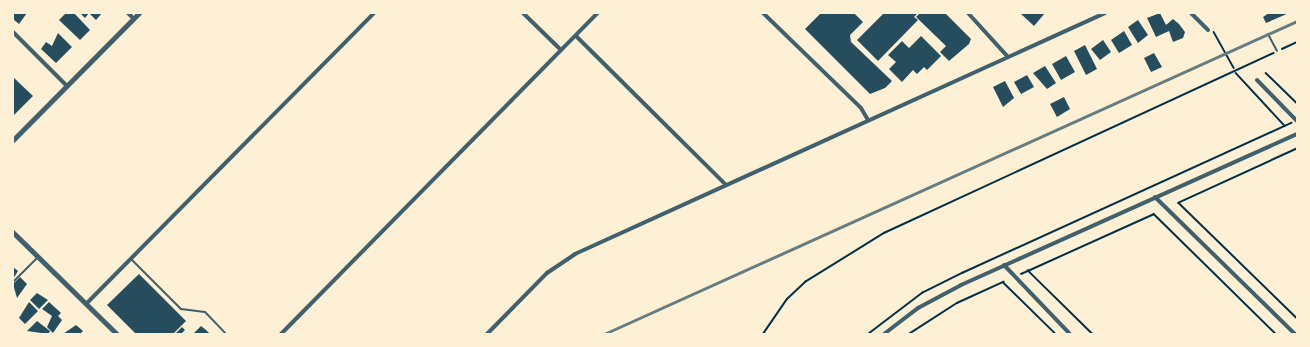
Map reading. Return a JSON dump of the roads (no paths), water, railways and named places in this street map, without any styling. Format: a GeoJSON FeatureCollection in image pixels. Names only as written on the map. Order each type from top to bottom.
{"type":"FeatureCollection","features":[{"type":"Feature","properties":{"kind":"street"},"geometry":{"type":"LineString","coordinates":[[128,13],[134,19]]}},
{"type":"Feature","properties":{"kind":"street"},"geometry":{"type":"LineString","coordinates":[[13,140],[139,13]]}},
{"type":"Feature","properties":{"kind":"street"},"geometry":{"type":"LineString","coordinates":[[86,304],[374,13]]}},
{"type":"Feature","properties":{"kind":"street"},"geometry":{"type":"LineString","coordinates":[[523,13],[561,50]]}},
{"type":"Feature","properties":{"kind":"street"},"geometry":{"type":"LineString","coordinates":[[281,334],[598,13]]}},
{"type":"Feature","properties":{"kind":"street"},"geometry":{"type":"LineString","coordinates":[[764,13],[861,108],[868,120]]}},
{"type":"Feature","properties":{"kind":"street"},"geometry":{"type":"LineString","coordinates":[[968,13],[1008,57]]}},
{"type":"Feature","properties":{"kind":"street"},"geometry":{"type":"LineString","coordinates":[[487,334],[560,262],[1105,13]]}},
{"type":"Feature","properties":{"kind":"street"},"geometry":{"type":"LineString","coordinates":[[1191,13],[1208,30]]}},
{"type":"Feature","properties":{"kind":"street"},"geometry":{"type":"LineString","coordinates":[[13,32],[67,86]]}},
{"type":"Feature","properties":{"kind":"street"},"geometry":{"type":"LineString","coordinates":[[576,36],[726,185]]}},
{"type":"Feature","properties":{"kind":"street"},"geometry":{"type":"LineString","coordinates":[[1257,80],[1297,121]]}},
{"type":"Feature","properties":{"kind":"street"},"geometry":{"type":"LineString","coordinates":[[884,334],[928,302],[1004,265],[1297,134]]}},
{"type":"Feature","properties":{"kind":"street"},"geometry":{"type":"LineString","coordinates":[[1155,197],[1295,334]]}},
{"type":"Feature","properties":{"kind":"street"},"geometry":{"type":"LineString","coordinates":[[13,232],[117,334]]}},
{"type":"Feature","properties":{"kind":"street"},"geometry":{"type":"LineString","coordinates":[[1004,265],[1070,334]]}},
{"type":"Feature","properties":{"kind":"lane"},"geometry":{"type":"LineString","coordinates":[[1268,34],[1277,51]]}},
{"type":"Feature","properties":{"kind":"lane"},"geometry":{"type":"LineString","coordinates":[[13,282],[38,257]]}},
{"type":"Feature","properties":{"kind":"lane"},"geometry":{"type":"LineString","coordinates":[[131,259],[181,309],[205,312],[226,334]]}},
{"type":"Feature","properties":{"kind":"railway"},"geometry":{"type":"LineString","coordinates":[[604,334],[1297,21]]}}]}
